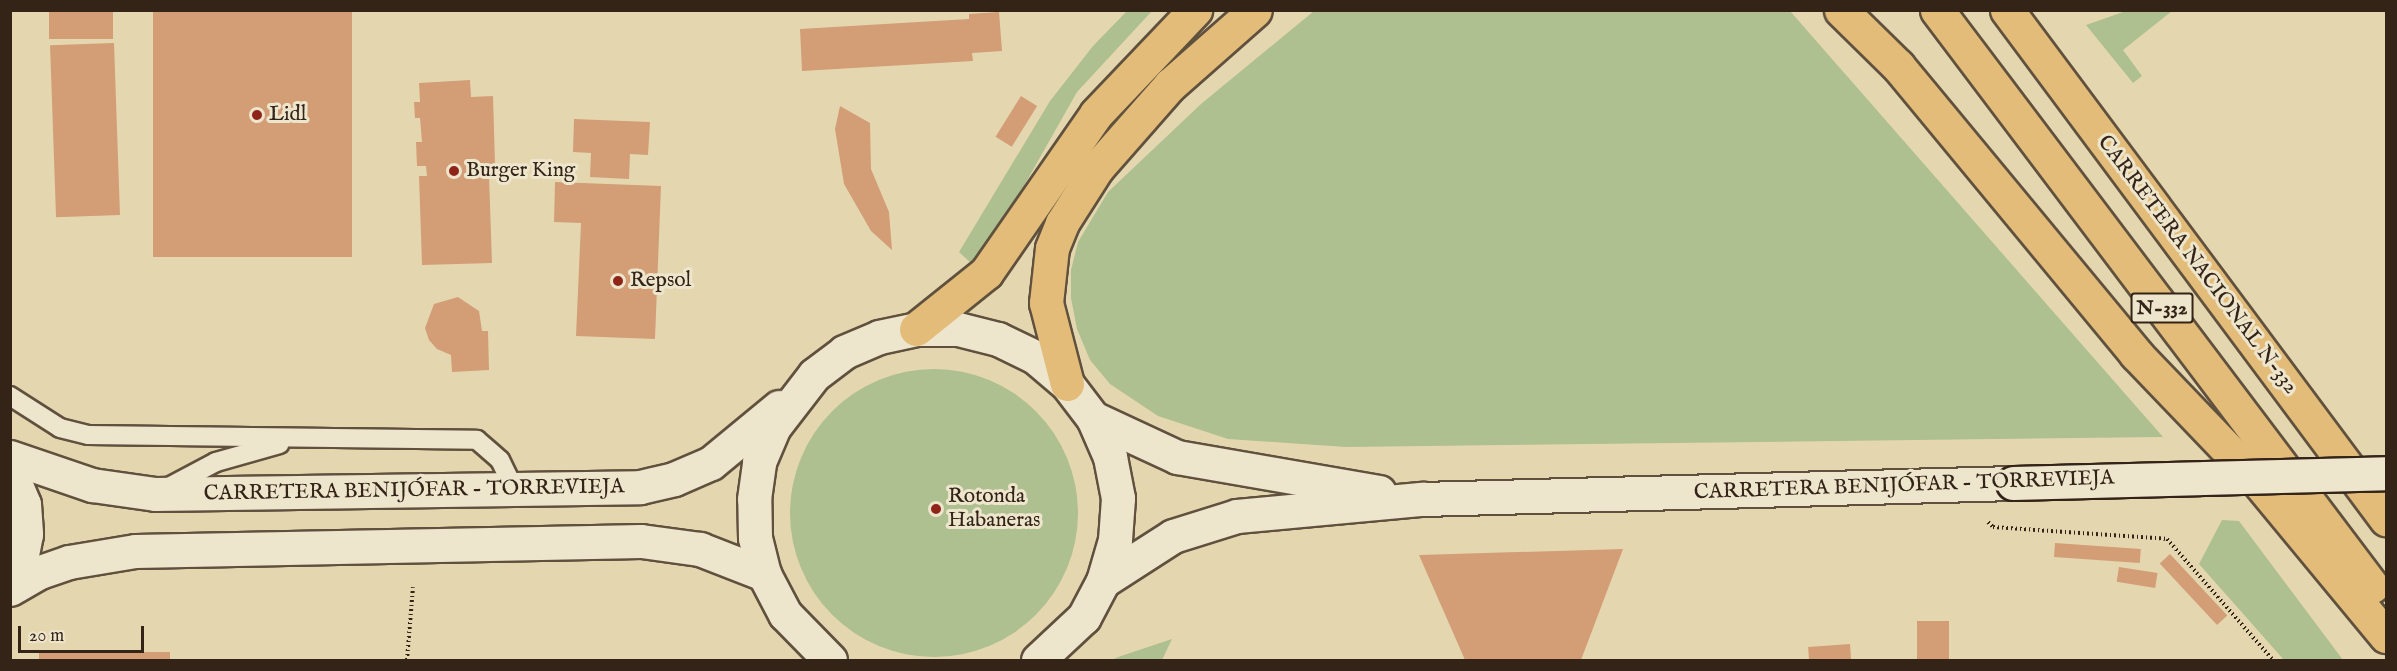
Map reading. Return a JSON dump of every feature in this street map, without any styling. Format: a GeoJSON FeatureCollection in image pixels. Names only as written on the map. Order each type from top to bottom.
{"type":"FeatureCollection","features":[{"type":"Feature","properties":{"kind":"highway"},"geometry":{"type":"LineString","coordinates":[[916,328],[986,273],[1096,114],[1195,10]]}},
{"type":"Feature","properties":{"kind":"highway"},"geometry":{"type":"LineString","coordinates":[[1067,384],[1046,303],[1052,248],[1062,223],[1097,168],[1170,85],[1255,10]]}},
{"type":"Feature","properties":{"kind":"highway"},"geometry":{"type":"LineString","coordinates":[[1842,10],[1898,66],[2136,354],[2256,479],[2386,636]]}},
{"type":"Feature","properties":{"kind":"highway","name":"N-332"},"geometry":{"type":"LineString","coordinates":[[1937,10],[2386,605]]}},
{"type":"Feature","properties":{"kind":"highway","name":"CARRETERA NACIONAL N-332"},"geometry":{"type":"LineString","coordinates":[[2007,10],[2386,519]]}},
{"type":"Feature","properties":{"kind":"main road"},"geometry":{"type":"LineString","coordinates":[[830,660],[785,614],[764,574],[755,538],[754,499],[759,462],[774,426],[795,395],[844,352],[879,337],[916,328],[957,329],[998,339],[1035,357],[1067,384],[1093,418],[1110,457],[1118,498],[1115,540],[1103,581],[1084,617],[1038,660]]}},
{"type":"Feature","properties":{"kind":"main road","name":"CARRETERA BENIJÓFAR - TORREVIEJA"},"geometry":{"type":"LineString","coordinates":[[10,457],[92,485],[155,494],[640,487],[674,479],[711,463],[795,395]]}},
{"type":"Feature","properties":{"kind":"main road","name":"CARRETERA BENIJÓFAR - TORREVIEJA"},"geometry":{"type":"LineString","coordinates":[[1093,418],[1177,457],[1422,499]]}},
{"type":"Feature","properties":{"kind":"main road"},"geometry":{"type":"LineString","coordinates":[[10,471],[24,504],[26,534],[20,564],[10,583]]}},
{"type":"Feature","properties":{"kind":"main road","name":"CARRETERA BENIJÓFAR - TORREVIEJA"},"geometry":{"type":"LineString","coordinates":[[1103,581],[1173,536],[1204,524],[1237,516],[1422,499],[2386,473]]}},
{"type":"Feature","properties":{"kind":"main road"},"geometry":{"type":"LineString","coordinates":[[10,589],[40,572],[69,562],[135,551],[535,543],[641,541],[675,544],[700,549],[764,574]]}},
{"type":"Feature","properties":{"kind":"lane"},"geometry":{"type":"LineString","coordinates":[[10,396],[36,416],[60,428],[88,435],[226,434],[293,440],[477,440],[500,460],[514,489]]}},
{"type":"Feature","properties":{"kind":"lane"},"geometry":{"type":"LineString","coordinates":[[155,494],[216,462],[293,440]]}},
{"type":"Feature","properties":{"kind":"path"},"geometry":{"type":"LineString","coordinates":[[1983,517],[1993,527],[2168,540],[2273,660]]}},
{"type":"Feature","properties":{"kind":"path"},"geometry":{"type":"LineString","coordinates":[[407,660],[413,588]]}},
{"type":"Feature","properties":{"kind":"green space"},"geometry":{"type":"Polygon","coordinates":[[[1127,11],[1152,11],[1077,92],[1021,191],[972,264],[959,252],[1050,101],[1093,46],[1127,11]]]}},
{"type":"Feature","properties":{"kind":"green space"},"geometry":{"type":"Polygon","coordinates":[[[1314,11],[1790,11],[2163,437],[1346,447],[1228,439],[1158,416],[1110,384],[1090,360],[1077,329],[1071,298],[1071,270],[1078,242],[1108,192],[1201,104],[1314,11]]]}},
{"type":"Feature","properties":{"kind":"green space"},"geometry":{"type":"Polygon","coordinates":[[[2126,11],[2172,11],[2123,50],[2142,76],[2133,83],[2086,25],[2126,11]]]}},
{"type":"Feature","properties":{"kind":"green space"},"geometry":{"type":"Polygon","coordinates":[[[920,369],[948,369],[976,375],[1002,386],[1026,401],[1046,421],[1061,445],[1072,471],[1078,499],[1076,541],[1061,581],[1046,605],[1026,625],[1002,640],[976,651],[948,657],[920,657],[892,651],[866,640],[842,625],[822,605],[807,581],[796,555],[790,527],[790,499],[796,471],[807,445],[822,421],[842,401],[866,386],[892,375],[920,369]]]}},
{"type":"Feature","properties":{"kind":"green space"},"geometry":{"type":"Polygon","coordinates":[[[2222,520],[2239,521],[2343,660],[2284,660],[2199,564],[2222,520]]]}},
{"type":"Feature","properties":{"kind":"green space"},"geometry":{"type":"Polygon","coordinates":[[[1172,639],[1162,660],[1111,660],[1121,656],[1172,639]]]}},
{"type":"Feature","properties":{"kind":"building"},"geometry":{"type":"Polygon","coordinates":[[[49,10],[113,10],[113,39],[49,39],[49,10]]]}},
{"type":"Feature","properties":{"kind":"building","name":"Lidl"},"geometry":{"type":"Polygon","coordinates":[[[153,10],[352,10],[352,257],[153,257],[153,10]]]}},
{"type":"Feature","properties":{"kind":"building"},"geometry":{"type":"Polygon","coordinates":[[[999,12],[1002,51],[972,53],[973,61],[802,71],[800,29],[969,19],[969,14],[999,12]]]}},
{"type":"Feature","properties":{"kind":"building"},"geometry":{"type":"Polygon","coordinates":[[[114,43],[120,215],[56,217],[50,45],[114,43]]]}},
{"type":"Feature","properties":{"kind":"building","name":"Burger King"},"geometry":{"type":"Polygon","coordinates":[[[470,80],[471,97],[493,96],[495,164],[482,165],[482,175],[489,175],[492,263],[422,265],[419,176],[427,176],[426,166],[417,166],[416,142],[422,142],[420,118],[415,118],[414,102],[420,102],[419,83],[470,80]]]}},
{"type":"Feature","properties":{"kind":"building"},"geometry":{"type":"Polygon","coordinates":[[[1021,96],[1037,106],[1012,147],[996,137],[1021,96]]]}},
{"type":"Feature","properties":{"kind":"building"},"geometry":{"type":"Polygon","coordinates":[[[840,106],[870,123],[871,169],[889,212],[892,250],[871,231],[844,184],[835,129],[840,106]]]}},
{"type":"Feature","properties":{"kind":"building"},"geometry":{"type":"Polygon","coordinates":[[[574,119],[650,122],[648,155],[630,154],[629,179],[590,177],[591,153],[573,152],[574,119]]]}},
{"type":"Feature","properties":{"kind":"building","name":"Repsol"},"geometry":{"type":"Polygon","coordinates":[[[555,182],[661,186],[655,339],[576,336],[581,223],[554,222],[555,182]]]}},
{"type":"Feature","properties":{"kind":"building"},"geometry":{"type":"Polygon","coordinates":[[[458,297],[479,311],[482,331],[488,331],[489,370],[452,372],[451,355],[437,349],[429,340],[425,328],[434,304],[458,297]]]}},
{"type":"Feature","properties":{"kind":"building"},"geometry":{"type":"Polygon","coordinates":[[[2055,543],[2141,549],[2140,563],[2054,557],[2055,543]]]}},
{"type":"Feature","properties":{"kind":"building"},"geometry":{"type":"Polygon","coordinates":[[[1623,549],[1581,660],[1465,660],[1419,555],[1623,549]]]}},
{"type":"Feature","properties":{"kind":"building"},"geometry":{"type":"Polygon","coordinates":[[[2170,554],[2227,615],[2217,625],[2160,564],[2170,554]]]}},
{"type":"Feature","properties":{"kind":"building"},"geometry":{"type":"Polygon","coordinates":[[[2119,567],[2158,573],[2155,588],[2117,582],[2119,567]]]}},
{"type":"Feature","properties":{"kind":"building"},"geometry":{"type":"Polygon","coordinates":[[[1917,621],[1949,621],[1949,660],[1917,660],[1917,621]]]}},
{"type":"Feature","properties":{"kind":"building"},"geometry":{"type":"Polygon","coordinates":[[[1850,644],[1851,660],[1809,660],[1808,647],[1850,644]]]}},
{"type":"Feature","properties":{"kind":"building"},"geometry":{"type":"Polygon","coordinates":[[[39,652],[170,652],[170,660],[39,660],[39,652]]]}},
{"type":"Feature","properties":{"kind":"place","name":"Lidl"},"geometry":{"type":"Point","coordinates":[257,115]}},
{"type":"Feature","properties":{"kind":"place","name":"Burger King"},"geometry":{"type":"Point","coordinates":[454,171]}},
{"type":"Feature","properties":{"kind":"place","name":"Repsol"},"geometry":{"type":"Point","coordinates":[618,281]}},
{"type":"Feature","properties":{"kind":"place","name":"Rotonda Habaneras"},"geometry":{"type":"Point","coordinates":[936,509]}}]}
